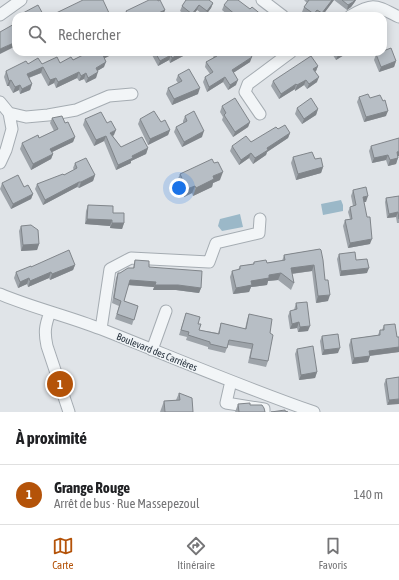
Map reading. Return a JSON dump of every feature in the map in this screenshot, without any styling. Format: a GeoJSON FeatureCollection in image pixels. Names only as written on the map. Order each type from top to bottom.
{"type":"FeatureCollection","features":[{"type":"Feature","properties":{"kind":"street"},"geometry":{"type":"LineString","coordinates":[[0,15],[21,0]]}},
{"type":"Feature","properties":{"kind":"street"},"geometry":{"type":"LineString","coordinates":[[262,0],[278,12]]}},
{"type":"Feature","properties":{"kind":"street"},"geometry":{"type":"LineString","coordinates":[[357,12],[371,6],[378,7],[399,17]]}},
{"type":"Feature","properties":{"kind":"street"},"geometry":{"type":"LineString","coordinates":[[260,114],[245,92],[248,84],[286,56]]}},
{"type":"Feature","properties":{"kind":"street"},"geometry":{"type":"LineString","coordinates":[[9,113],[26,117],[48,116],[76,110],[109,96],[132,94]]}},
{"type":"Feature","properties":{"kind":"street"},"geometry":{"type":"LineString","coordinates":[[0,102],[9,113],[12,129],[6,150],[0,163]]}},
{"type":"Feature","properties":{"kind":"street"},"geometry":{"type":"LineString","coordinates":[[101,329],[110,269],[131,258],[209,262],[216,243],[259,233],[260,219]]}},
{"type":"Feature","properties":{"kind":"street","name":"Boulevard des Carrières"},"geometry":{"type":"LineString","coordinates":[[0,294],[23,304],[101,329],[231,381],[314,412]]}},
{"type":"Feature","properties":{"kind":"street"},"geometry":{"type":"LineString","coordinates":[[152,350],[166,311]]}},
{"type":"Feature","properties":{"kind":"street"},"geometry":{"type":"LineString","coordinates":[[50,312],[45,327],[45,337],[69,412]]}},
{"type":"Feature","properties":{"kind":"street"},"geometry":{"type":"LineString","coordinates":[[231,381],[226,403],[264,409],[264,412]]}},
{"type":"Feature","properties":{"kind":"water"},"geometry":{"type":"Polygon","coordinates":[[[341,200],[343,211],[323,215],[321,204],[341,200]]]}},
{"type":"Feature","properties":{"kind":"water"},"geometry":{"type":"Polygon","coordinates":[[[240,214],[243,227],[222,231],[218,226],[220,219],[240,214]]]}},
{"type":"Feature","properties":{"kind":"building"},"geometry":{"type":"Polygon","coordinates":[[[83,0],[103,0],[109,12],[58,12],[83,0]]]}},
{"type":"Feature","properties":{"kind":"building"},"geometry":{"type":"Polygon","coordinates":[[[149,0],[160,0],[165,10],[161,12],[126,11],[149,0]]]}},
{"type":"Feature","properties":{"kind":"building"},"geometry":{"type":"Polygon","coordinates":[[[186,0],[209,0],[213,3],[207,11],[199,5],[194,12],[190,12],[182,6],[186,0]]]}},
{"type":"Feature","properties":{"kind":"building"},"geometry":{"type":"Polygon","coordinates":[[[228,0],[238,0],[250,9],[252,7],[258,12],[232,12],[224,5],[228,0]]]}},
{"type":"Feature","properties":{"kind":"building"},"geometry":{"type":"Polygon","coordinates":[[[309,0],[332,0],[323,12],[317,10],[316,12],[311,12],[304,7],[309,0]]]}},
{"type":"Feature","properties":{"kind":"building"},"geometry":{"type":"Polygon","coordinates":[[[342,0],[355,0],[348,5],[342,0]]]}},
{"type":"Feature","properties":{"kind":"building"},"geometry":{"type":"Polygon","coordinates":[[[38,5],[42,12],[25,12],[38,5]]]}},
{"type":"Feature","properties":{"kind":"building"},"geometry":{"type":"Polygon","coordinates":[[[12,25],[12,44],[0,49],[0,32],[12,25]]]}},
{"type":"Feature","properties":{"kind":"building"},"geometry":{"type":"Polygon","coordinates":[[[391,48],[396,61],[381,67],[377,56],[387,56],[387,50],[391,48]]]}},
{"type":"Feature","properties":{"kind":"building"},"geometry":{"type":"Polygon","coordinates":[[[81,56],[103,56],[106,62],[96,68],[98,72],[88,78],[86,73],[81,76],[79,72],[58,82],[56,78],[50,80],[43,67],[27,74],[32,84],[22,89],[20,85],[15,87],[11,80],[9,81],[6,71],[26,61],[28,64],[38,58],[42,64],[57,57],[60,63],[71,57],[73,60],[81,56]]]}},
{"type":"Feature","properties":{"kind":"building"},"geometry":{"type":"Polygon","coordinates":[[[157,56],[169,56],[160,61],[157,56]]]}},
{"type":"Feature","properties":{"kind":"building"},"geometry":{"type":"Polygon","coordinates":[[[217,56],[252,57],[232,70],[238,80],[230,85],[225,77],[209,87],[205,77],[213,72],[206,62],[217,56]]]}},
{"type":"Feature","properties":{"kind":"building"},"geometry":{"type":"Polygon","coordinates":[[[311,56],[318,66],[313,69],[319,77],[309,84],[306,80],[297,85],[296,84],[281,94],[273,81],[311,56]]]}},
{"type":"Feature","properties":{"kind":"building"},"geometry":{"type":"Polygon","coordinates":[[[189,69],[200,88],[174,99],[168,88],[182,81],[178,75],[189,69]]]}},
{"type":"Feature","properties":{"kind":"building"},"geometry":{"type":"Polygon","coordinates":[[[368,94],[370,98],[380,95],[383,101],[385,100],[388,111],[366,117],[359,97],[368,94]]]}},
{"type":"Feature","properties":{"kind":"building"},"geometry":{"type":"Polygon","coordinates":[[[235,98],[250,122],[235,132],[224,115],[226,113],[222,106],[235,98]]]}},
{"type":"Feature","properties":{"kind":"building"},"geometry":{"type":"Polygon","coordinates":[[[311,98],[318,109],[304,119],[297,108],[311,98]]]}},
{"type":"Feature","properties":{"kind":"building"},"geometry":{"type":"Polygon","coordinates":[[[154,111],[161,122],[165,120],[170,130],[150,139],[140,119],[154,111]]]}},
{"type":"Feature","properties":{"kind":"building"},"geometry":{"type":"Polygon","coordinates":[[[194,111],[204,131],[184,142],[176,127],[187,121],[185,116],[194,111]]]}},
{"type":"Feature","properties":{"kind":"building"},"geometry":{"type":"Polygon","coordinates":[[[101,112],[107,123],[111,121],[116,130],[110,133],[121,147],[142,137],[148,148],[132,156],[133,158],[118,165],[106,136],[96,140],[85,119],[101,112]]]}},
{"type":"Feature","properties":{"kind":"building"},"geometry":{"type":"Polygon","coordinates":[[[62,116],[65,123],[68,122],[75,137],[50,149],[53,154],[33,164],[22,143],[38,135],[39,138],[58,129],[52,118],[62,116]]]}},
{"type":"Feature","properties":{"kind":"building"},"geometry":{"type":"Polygon","coordinates":[[[285,125],[290,133],[255,158],[251,153],[241,160],[232,146],[246,136],[251,142],[276,127],[278,129],[285,125]]]}},
{"type":"Feature","properties":{"kind":"building"},"geometry":{"type":"Polygon","coordinates":[[[399,138],[399,151],[397,152],[398,158],[390,160],[388,155],[374,158],[371,146],[399,138]]]}},
{"type":"Feature","properties":{"kind":"building"},"geometry":{"type":"Polygon","coordinates":[[[312,152],[315,159],[321,158],[323,167],[298,174],[293,157],[312,152]]]}},
{"type":"Feature","properties":{"kind":"building"},"geometry":{"type":"Polygon","coordinates":[[[86,158],[95,175],[45,200],[37,184],[63,174],[64,175],[77,168],[75,163],[86,158]]]}},
{"type":"Feature","properties":{"kind":"building"},"geometry":{"type":"Polygon","coordinates":[[[212,159],[214,163],[218,162],[223,172],[213,176],[214,179],[196,188],[195,186],[187,189],[180,174],[212,159]]]}},
{"type":"Feature","properties":{"kind":"building"},"geometry":{"type":"Polygon","coordinates":[[[18,175],[24,187],[28,185],[33,194],[13,204],[2,183],[18,175]]]}},
{"type":"Feature","properties":{"kind":"building"},"geometry":{"type":"Polygon","coordinates":[[[366,187],[368,196],[363,197],[367,217],[370,217],[372,239],[350,243],[345,220],[352,219],[350,207],[356,205],[353,190],[366,187]]]}},
{"type":"Feature","properties":{"kind":"building"},"geometry":{"type":"Polygon","coordinates":[[[399,196],[399,219],[398,212],[389,214],[386,198],[399,196]]]}},
{"type":"Feature","properties":{"kind":"building"},"geometry":{"type":"Polygon","coordinates":[[[88,205],[113,206],[113,213],[124,213],[124,223],[112,223],[112,220],[87,219],[88,205]]]}},
{"type":"Feature","properties":{"kind":"building"},"geometry":{"type":"Polygon","coordinates":[[[31,225],[38,230],[39,244],[23,245],[21,226],[31,225]]]}},
{"type":"Feature","properties":{"kind":"building"},"geometry":{"type":"Polygon","coordinates":[[[320,249],[323,260],[325,280],[328,280],[330,295],[318,296],[314,265],[291,268],[294,283],[281,273],[269,275],[269,278],[251,281],[252,285],[236,288],[232,271],[240,269],[240,266],[266,260],[267,263],[285,260],[284,255],[320,249]]]}},
{"type":"Feature","properties":{"kind":"building"},"geometry":{"type":"Polygon","coordinates":[[[69,250],[75,265],[52,274],[51,272],[30,281],[29,278],[20,282],[16,272],[69,250]]]}},
{"type":"Feature","properties":{"kind":"building"},"geometry":{"type":"Polygon","coordinates":[[[355,252],[356,260],[367,259],[369,268],[341,271],[339,254],[355,252]]]}},
{"type":"Feature","properties":{"kind":"building"},"geometry":{"type":"Polygon","coordinates":[[[135,260],[149,261],[149,267],[202,271],[201,288],[178,285],[155,285],[156,282],[130,280],[124,301],[138,306],[134,320],[117,314],[121,301],[114,298],[118,273],[128,268],[134,268],[135,260]]]}},
{"type":"Feature","properties":{"kind":"building"},"geometry":{"type":"Polygon","coordinates":[[[307,302],[310,326],[300,327],[299,322],[292,324],[290,311],[297,309],[296,303],[307,302]]]}},
{"type":"Feature","properties":{"kind":"building"},"geometry":{"type":"Polygon","coordinates":[[[186,313],[200,317],[198,324],[201,324],[199,330],[219,334],[221,323],[246,329],[249,314],[272,319],[270,333],[273,335],[268,361],[250,358],[253,344],[229,340],[227,348],[210,344],[210,342],[188,335],[189,332],[181,330],[186,313]]]}},
{"type":"Feature","properties":{"kind":"building"},"geometry":{"type":"Polygon","coordinates":[[[395,324],[397,337],[399,337],[399,347],[369,351],[370,356],[354,358],[351,339],[380,335],[380,330],[384,330],[384,325],[395,324]]]}},
{"type":"Feature","properties":{"kind":"building"},"geometry":{"type":"Polygon","coordinates":[[[338,334],[340,348],[324,350],[322,336],[338,334]]]}},
{"type":"Feature","properties":{"kind":"building"},"geometry":{"type":"Polygon","coordinates":[[[313,346],[317,372],[301,375],[297,349],[313,346]]]}},
{"type":"Feature","properties":{"kind":"building"},"geometry":{"type":"Polygon","coordinates":[[[399,377],[399,399],[389,400],[386,379],[399,377]]]}},
{"type":"Feature","properties":{"kind":"building"},"geometry":{"type":"Polygon","coordinates":[[[179,393],[192,398],[193,412],[165,412],[164,401],[180,400],[179,393]]]}},
{"type":"Feature","properties":{"kind":"building"},"geometry":{"type":"Polygon","coordinates":[[[250,403],[250,405],[262,405],[265,412],[239,412],[238,404],[250,403]]]}},
{"type":"Feature","properties":{"kind":"building"},"geometry":{"type":"Polygon","coordinates":[[[285,410],[288,412],[271,412],[285,410]]]}},
{"type":"Feature","properties":{"kind":"place","name":"Grange Rouge"},"geometry":{"type":"Point","coordinates":[60,384]}}]}
